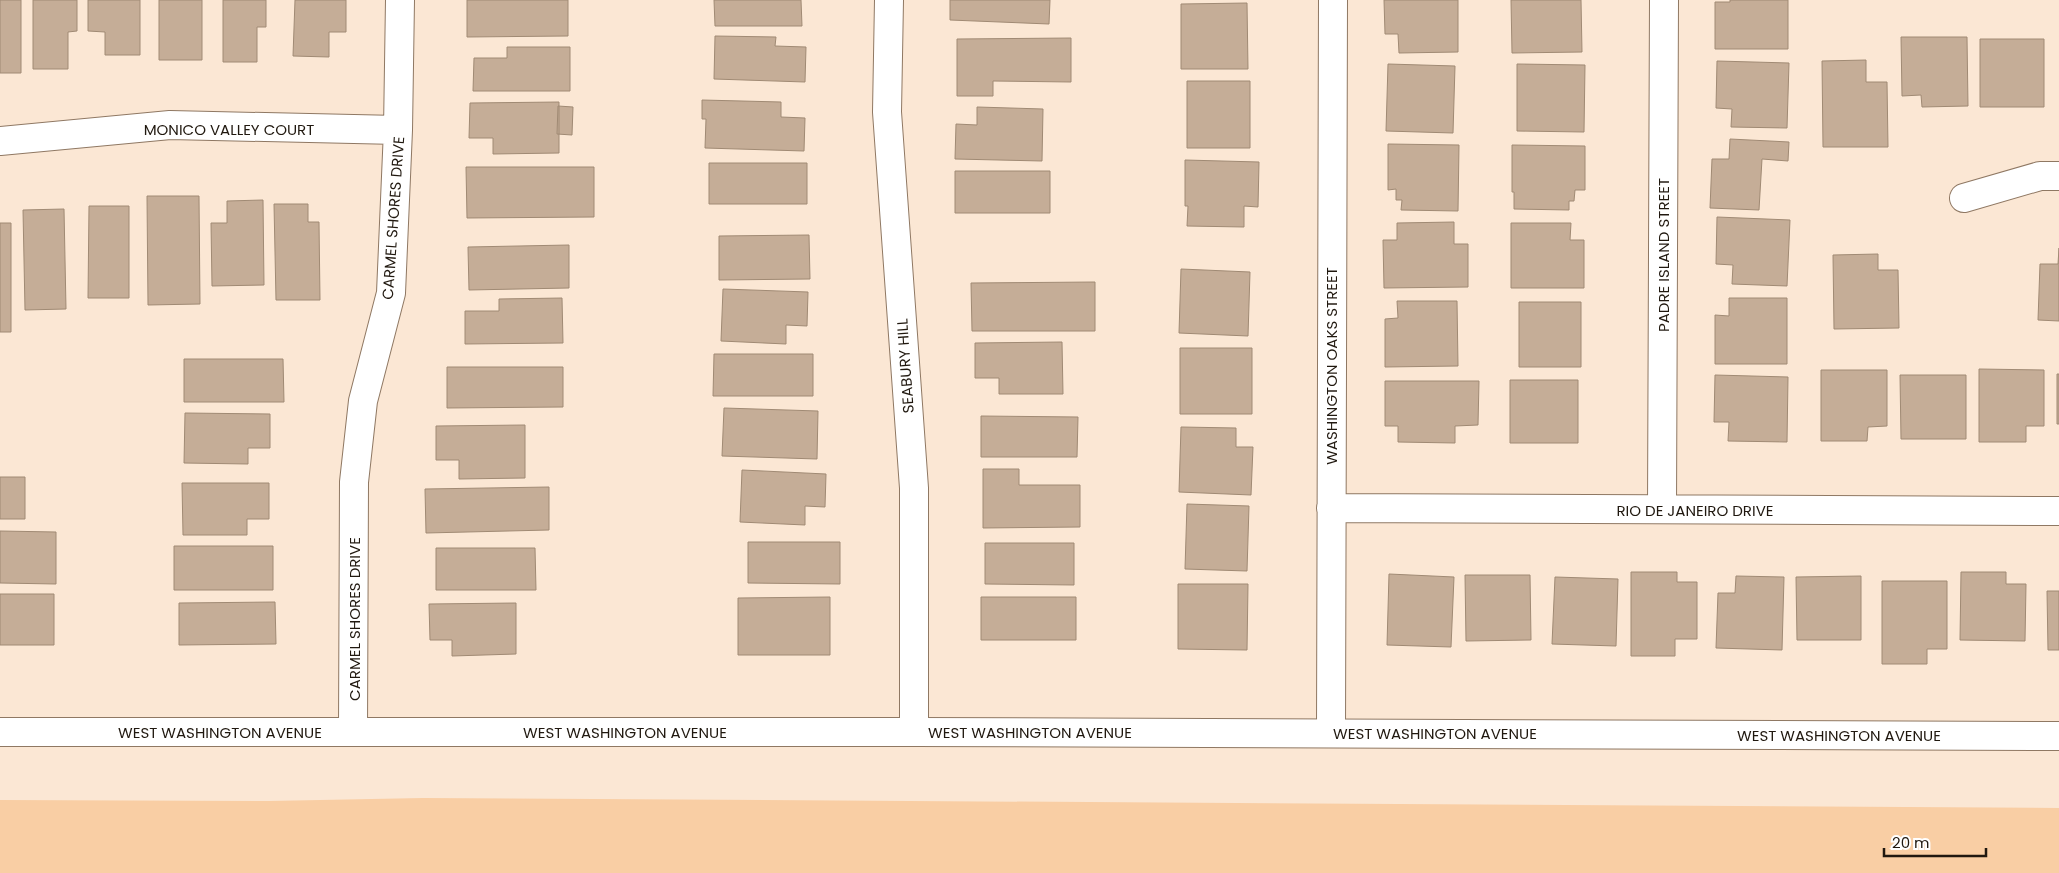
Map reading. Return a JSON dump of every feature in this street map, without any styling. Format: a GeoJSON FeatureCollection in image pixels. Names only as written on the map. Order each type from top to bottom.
{"type":"FeatureCollection","features":[{"type":"Feature","properties":{"kind":"street","name":"CARMEL SHORES DRIVE"},"geometry":{"type":"LineString","coordinates":[[353,732],[354,482],[363,402],[391,293],[398,130],[400,0]]}},
{"type":"Feature","properties":{"kind":"street","name":"SEABURY HILL"},"geometry":{"type":"LineString","coordinates":[[889,0],[887,112],[914,488],[914,732]]}},
{"type":"Feature","properties":{"kind":"street","name":"WASHINGTON OAKS STREET"},"geometry":{"type":"LineString","coordinates":[[1331,733],[1333,0]]}},
{"type":"Feature","properties":{"kind":"street","name":"PADRE ISLAND STREET"},"geometry":{"type":"LineString","coordinates":[[1662,509],[1664,0]]}},
{"type":"Feature","properties":{"kind":"street","name":"MONICO VALLEY COURT"},"geometry":{"type":"LineString","coordinates":[[0,142],[170,125],[398,130]]}},
{"type":"Feature","properties":{"kind":"street"},"geometry":{"type":"LineString","coordinates":[[1964,198],[2040,176],[2059,176]]}},
{"type":"Feature","properties":{"kind":"street","name":"RIO DE JANEIRO DRIVE"},"geometry":{"type":"LineString","coordinates":[[1331,508],[2059,512]]}},
{"type":"Feature","properties":{"kind":"street","name":"WEST WASHINGTON AVENUE"},"geometry":{"type":"LineString","coordinates":[[0,732],[914,732],[2059,736]]}},
{"type":"Feature","properties":{"kind":"shaded area"},"geometry":{"type":"Polygon","coordinates":[[[423,798],[2059,808],[2059,873],[0,873],[0,800],[269,801],[423,798]]]}},
{"type":"Feature","properties":{"kind":"building"},"geometry":{"type":"Polygon","coordinates":[[[0,0],[21,0],[21,73],[0,73],[0,0]]]}},
{"type":"Feature","properties":{"kind":"building"},"geometry":{"type":"Polygon","coordinates":[[[33,0],[77,0],[77,31],[68,32],[68,69],[33,69],[33,0]]]}},
{"type":"Feature","properties":{"kind":"building"},"geometry":{"type":"Polygon","coordinates":[[[88,0],[140,0],[140,55],[105,55],[105,32],[88,31],[88,0]]]}},
{"type":"Feature","properties":{"kind":"building"},"geometry":{"type":"Polygon","coordinates":[[[159,0],[202,0],[202,60],[159,60],[159,0]]]}},
{"type":"Feature","properties":{"kind":"building"},"geometry":{"type":"Polygon","coordinates":[[[223,0],[266,0],[266,27],[257,27],[257,62],[223,62],[223,0]]]}},
{"type":"Feature","properties":{"kind":"building"},"geometry":{"type":"Polygon","coordinates":[[[295,0],[346,0],[346,32],[329,32],[329,57],[293,56],[295,0]]]}},
{"type":"Feature","properties":{"kind":"building"},"geometry":{"type":"Polygon","coordinates":[[[467,0],[568,0],[568,36],[467,37],[467,0]]]}},
{"type":"Feature","properties":{"kind":"building"},"geometry":{"type":"Polygon","coordinates":[[[714,0],[801,0],[802,26],[715,26],[714,0]]]}},
{"type":"Feature","properties":{"kind":"building"},"geometry":{"type":"Polygon","coordinates":[[[950,0],[1050,0],[1049,24],[950,20],[950,0]]]}},
{"type":"Feature","properties":{"kind":"building"},"geometry":{"type":"Polygon","coordinates":[[[1384,0],[1458,0],[1458,52],[1399,53],[1398,34],[1385,34],[1384,0]]]}},
{"type":"Feature","properties":{"kind":"building"},"geometry":{"type":"Polygon","coordinates":[[[1511,0],[1581,0],[1582,52],[1512,53],[1511,0]]]}},
{"type":"Feature","properties":{"kind":"building"},"geometry":{"type":"Polygon","coordinates":[[[1730,0],[1788,0],[1788,49],[1715,49],[1715,2],[1730,2],[1730,0]]]}},
{"type":"Feature","properties":{"kind":"building"},"geometry":{"type":"Polygon","coordinates":[[[1247,3],[1248,69],[1181,69],[1181,4],[1247,3]]]}},
{"type":"Feature","properties":{"kind":"building"},"geometry":{"type":"Polygon","coordinates":[[[715,36],[776,37],[775,46],[806,47],[805,82],[714,79],[715,36]]]}},
{"type":"Feature","properties":{"kind":"building"},"geometry":{"type":"Polygon","coordinates":[[[1901,37],[1967,37],[1968,106],[1922,107],[1921,95],[1902,96],[1901,37]]]}},
{"type":"Feature","properties":{"kind":"building"},"geometry":{"type":"Polygon","coordinates":[[[1071,38],[1071,82],[993,81],[993,96],[957,96],[957,39],[1071,38]]]}},
{"type":"Feature","properties":{"kind":"building"},"geometry":{"type":"Polygon","coordinates":[[[1980,39],[2044,39],[2044,107],[1980,107],[1980,39]]]}},
{"type":"Feature","properties":{"kind":"building"},"geometry":{"type":"Polygon","coordinates":[[[507,47],[570,47],[570,91],[473,91],[474,58],[507,58],[507,47]]]}},
{"type":"Feature","properties":{"kind":"building"},"geometry":{"type":"Polygon","coordinates":[[[1866,60],[1866,82],[1887,82],[1888,147],[1823,147],[1822,61],[1866,60]]]}},
{"type":"Feature","properties":{"kind":"building"},"geometry":{"type":"Polygon","coordinates":[[[1717,61],[1789,63],[1787,128],[1731,127],[1732,109],[1716,108],[1717,61]]]}},
{"type":"Feature","properties":{"kind":"building"},"geometry":{"type":"Polygon","coordinates":[[[1388,64],[1455,66],[1453,133],[1386,131],[1388,64]]]}},
{"type":"Feature","properties":{"kind":"building"},"geometry":{"type":"Polygon","coordinates":[[[1517,64],[1585,65],[1584,132],[1517,131],[1517,64]]]}},
{"type":"Feature","properties":{"kind":"building"},"geometry":{"type":"Polygon","coordinates":[[[1187,81],[1250,81],[1250,148],[1187,148],[1187,81]]]}},
{"type":"Feature","properties":{"kind":"building"},"geometry":{"type":"Polygon","coordinates":[[[702,100],[781,102],[781,117],[805,118],[804,151],[705,148],[706,119],[702,119],[702,100]]]}},
{"type":"Feature","properties":{"kind":"building"},"geometry":{"type":"Polygon","coordinates":[[[559,102],[559,153],[493,154],[493,138],[469,138],[470,103],[559,102]]]}},
{"type":"Feature","properties":{"kind":"building"},"geometry":{"type":"Polygon","coordinates":[[[558,106],[573,107],[572,135],[557,134],[558,106]]]}},
{"type":"Feature","properties":{"kind":"building"},"geometry":{"type":"Polygon","coordinates":[[[977,107],[1043,109],[1042,161],[955,159],[956,124],[977,125],[977,107]]]}},
{"type":"Feature","properties":{"kind":"building"},"geometry":{"type":"Polygon","coordinates":[[[1730,139],[1789,142],[1788,161],[1762,159],[1759,210],[1710,208],[1712,159],[1729,159],[1730,139]]]}},
{"type":"Feature","properties":{"kind":"building"},"geometry":{"type":"Polygon","coordinates":[[[1388,144],[1459,145],[1458,211],[1401,210],[1402,200],[1396,200],[1396,189],[1388,190],[1388,144]]]}},
{"type":"Feature","properties":{"kind":"building"},"geometry":{"type":"Polygon","coordinates":[[[1512,145],[1585,146],[1585,190],[1575,190],[1574,201],[1569,201],[1569,210],[1514,209],[1512,145]]]}},
{"type":"Feature","properties":{"kind":"building"},"geometry":{"type":"Polygon","coordinates":[[[1185,160],[1259,162],[1258,207],[1244,206],[1244,227],[1187,226],[1188,206],[1185,206],[1185,160]]]}},
{"type":"Feature","properties":{"kind":"building"},"geometry":{"type":"Polygon","coordinates":[[[709,163],[807,163],[807,204],[709,204],[709,163]]]}},
{"type":"Feature","properties":{"kind":"building"},"geometry":{"type":"Polygon","coordinates":[[[466,167],[594,167],[594,217],[467,218],[466,167]]]}},
{"type":"Feature","properties":{"kind":"building"},"geometry":{"type":"Polygon","coordinates":[[[955,171],[1050,171],[1050,213],[955,213],[955,171]]]}},
{"type":"Feature","properties":{"kind":"building"},"geometry":{"type":"Polygon","coordinates":[[[147,196],[199,196],[200,304],[148,305],[147,196]]]}},
{"type":"Feature","properties":{"kind":"building"},"geometry":{"type":"Polygon","coordinates":[[[263,200],[264,285],[212,286],[211,223],[227,223],[227,201],[263,200]]]}},
{"type":"Feature","properties":{"kind":"building"},"geometry":{"type":"Polygon","coordinates":[[[274,204],[308,204],[308,222],[319,222],[320,300],[276,300],[274,204]]]}},
{"type":"Feature","properties":{"kind":"building"},"geometry":{"type":"Polygon","coordinates":[[[89,206],[129,206],[129,298],[88,298],[89,206]]]}},
{"type":"Feature","properties":{"kind":"building"},"geometry":{"type":"Polygon","coordinates":[[[64,209],[66,309],[25,310],[23,210],[64,209]]]}},
{"type":"Feature","properties":{"kind":"building"},"geometry":{"type":"Polygon","coordinates":[[[1717,217],[1790,220],[1787,286],[1732,284],[1733,265],[1716,264],[1717,217]]]}},
{"type":"Feature","properties":{"kind":"building"},"geometry":{"type":"Polygon","coordinates":[[[1454,222],[1454,244],[1468,244],[1468,287],[1384,288],[1383,240],[1397,240],[1397,223],[1454,222]]]}},
{"type":"Feature","properties":{"kind":"building"},"geometry":{"type":"Polygon","coordinates":[[[0,223],[11,223],[11,332],[0,332],[0,223]]]}},
{"type":"Feature","properties":{"kind":"building"},"geometry":{"type":"Polygon","coordinates":[[[1511,223],[1571,223],[1570,240],[1584,240],[1584,288],[1511,288],[1511,223]]]}},
{"type":"Feature","properties":{"kind":"building"},"geometry":{"type":"Polygon","coordinates":[[[809,235],[810,279],[719,280],[719,236],[809,235]]]}},
{"type":"Feature","properties":{"kind":"building"},"geometry":{"type":"Polygon","coordinates":[[[569,245],[569,288],[469,290],[468,247],[569,245]]]}},
{"type":"Feature","properties":{"kind":"building"},"geometry":{"type":"Polygon","coordinates":[[[2059,248],[2059,321],[2038,320],[2040,264],[2058,264],[2059,248]]]}},
{"type":"Feature","properties":{"kind":"building"},"geometry":{"type":"Polygon","coordinates":[[[1878,254],[1878,270],[1898,270],[1899,328],[1834,329],[1833,255],[1878,254]]]}},
{"type":"Feature","properties":{"kind":"building"},"geometry":{"type":"Polygon","coordinates":[[[1181,269],[1250,272],[1248,336],[1179,333],[1181,269]]]}},
{"type":"Feature","properties":{"kind":"building"},"geometry":{"type":"Polygon","coordinates":[[[1095,282],[1095,331],[972,331],[971,283],[1095,282]]]}},
{"type":"Feature","properties":{"kind":"building"},"geometry":{"type":"Polygon","coordinates":[[[723,289],[808,292],[807,326],[786,325],[786,344],[721,341],[723,289]]]}},
{"type":"Feature","properties":{"kind":"building"},"geometry":{"type":"Polygon","coordinates":[[[562,298],[563,343],[465,344],[465,311],[499,311],[499,299],[562,298]]]}},
{"type":"Feature","properties":{"kind":"building"},"geometry":{"type":"Polygon","coordinates":[[[1729,298],[1787,298],[1787,364],[1715,364],[1715,315],[1729,316],[1729,298]]]}},
{"type":"Feature","properties":{"kind":"building"},"geometry":{"type":"Polygon","coordinates":[[[1397,301],[1457,301],[1458,366],[1385,367],[1385,319],[1398,318],[1397,301]]]}},
{"type":"Feature","properties":{"kind":"building"},"geometry":{"type":"Polygon","coordinates":[[[1519,302],[1581,302],[1581,367],[1519,367],[1519,302]]]}},
{"type":"Feature","properties":{"kind":"building"},"geometry":{"type":"Polygon","coordinates":[[[1062,342],[1063,394],[999,394],[999,378],[975,378],[975,343],[1062,342]]]}},
{"type":"Feature","properties":{"kind":"building"},"geometry":{"type":"Polygon","coordinates":[[[1180,348],[1252,348],[1252,414],[1180,414],[1180,348]]]}},
{"type":"Feature","properties":{"kind":"building"},"geometry":{"type":"Polygon","coordinates":[[[714,354],[813,354],[813,396],[713,396],[714,354]]]}},
{"type":"Feature","properties":{"kind":"building"},"geometry":{"type":"Polygon","coordinates":[[[184,359],[283,359],[284,402],[184,402],[184,359]]]}},
{"type":"Feature","properties":{"kind":"building"},"geometry":{"type":"Polygon","coordinates":[[[447,367],[563,367],[563,407],[447,408],[447,367]]]}},
{"type":"Feature","properties":{"kind":"building"},"geometry":{"type":"Polygon","coordinates":[[[1979,369],[2044,370],[2044,426],[2026,426],[2026,442],[1979,442],[1979,369]]]}},
{"type":"Feature","properties":{"kind":"building"},"geometry":{"type":"Polygon","coordinates":[[[1821,370],[1887,370],[1887,426],[1868,427],[1867,441],[1821,441],[1821,370]]]}},
{"type":"Feature","properties":{"kind":"building"},"geometry":{"type":"Polygon","coordinates":[[[2057,374],[2059,374],[2059,424],[2057,424],[2057,374]]]}},
{"type":"Feature","properties":{"kind":"building"},"geometry":{"type":"Polygon","coordinates":[[[1715,375],[1788,377],[1787,442],[1728,441],[1729,422],[1714,422],[1715,375]]]}},
{"type":"Feature","properties":{"kind":"building"},"geometry":{"type":"Polygon","coordinates":[[[1900,375],[1966,375],[1966,439],[1901,439],[1900,375]]]}},
{"type":"Feature","properties":{"kind":"building"},"geometry":{"type":"Polygon","coordinates":[[[1510,380],[1578,380],[1578,443],[1510,443],[1510,380]]]}},
{"type":"Feature","properties":{"kind":"building"},"geometry":{"type":"Polygon","coordinates":[[[1385,381],[1479,381],[1478,425],[1455,426],[1455,443],[1398,442],[1398,426],[1385,426],[1385,381]]]}},
{"type":"Feature","properties":{"kind":"building"},"geometry":{"type":"Polygon","coordinates":[[[724,408],[818,411],[817,459],[722,456],[724,408]]]}},
{"type":"Feature","properties":{"kind":"building"},"geometry":{"type":"Polygon","coordinates":[[[185,413],[270,414],[270,448],[248,448],[248,464],[184,463],[185,413]]]}},
{"type":"Feature","properties":{"kind":"building"},"geometry":{"type":"Polygon","coordinates":[[[981,416],[1078,417],[1077,457],[981,457],[981,416]]]}},
{"type":"Feature","properties":{"kind":"building"},"geometry":{"type":"Polygon","coordinates":[[[525,425],[525,478],[459,479],[459,460],[436,460],[436,426],[525,425]]]}},
{"type":"Feature","properties":{"kind":"building"},"geometry":{"type":"Polygon","coordinates":[[[1181,427],[1236,428],[1236,447],[1253,447],[1251,495],[1179,492],[1181,427]]]}},
{"type":"Feature","properties":{"kind":"building"},"geometry":{"type":"Polygon","coordinates":[[[983,469],[1019,469],[1019,485],[1080,485],[1080,527],[983,528],[983,469]]]}},
{"type":"Feature","properties":{"kind":"building"},"geometry":{"type":"Polygon","coordinates":[[[742,470],[826,474],[825,507],[805,506],[805,525],[740,522],[742,470]]]}},
{"type":"Feature","properties":{"kind":"building"},"geometry":{"type":"Polygon","coordinates":[[[0,477],[25,477],[25,519],[0,519],[0,477]]]}},
{"type":"Feature","properties":{"kind":"building"},"geometry":{"type":"Polygon","coordinates":[[[182,483],[269,483],[269,519],[247,519],[247,535],[183,535],[182,483]]]}},
{"type":"Feature","properties":{"kind":"building"},"geometry":{"type":"Polygon","coordinates":[[[549,487],[549,530],[426,533],[425,489],[549,487]]]}},
{"type":"Feature","properties":{"kind":"building"},"geometry":{"type":"Polygon","coordinates":[[[1187,504],[1249,506],[1247,571],[1185,569],[1187,504]]]}},
{"type":"Feature","properties":{"kind":"building"},"geometry":{"type":"Polygon","coordinates":[[[0,531],[56,532],[56,584],[0,583],[0,531]]]}},
{"type":"Feature","properties":{"kind":"building"},"geometry":{"type":"Polygon","coordinates":[[[748,542],[840,542],[840,584],[748,583],[748,542]]]}},
{"type":"Feature","properties":{"kind":"building"},"geometry":{"type":"Polygon","coordinates":[[[985,543],[1074,543],[1074,585],[985,584],[985,543]]]}},
{"type":"Feature","properties":{"kind":"building"},"geometry":{"type":"Polygon","coordinates":[[[174,546],[273,546],[273,590],[174,590],[174,546]]]}},
{"type":"Feature","properties":{"kind":"building"},"geometry":{"type":"Polygon","coordinates":[[[436,548],[535,548],[536,590],[436,590],[436,548]]]}},
{"type":"Feature","properties":{"kind":"building"},"geometry":{"type":"Polygon","coordinates":[[[1631,572],[1677,572],[1677,582],[1697,582],[1697,639],[1675,639],[1675,656],[1631,656],[1631,572]]]}},
{"type":"Feature","properties":{"kind":"building"},"geometry":{"type":"Polygon","coordinates":[[[1961,572],[2006,572],[2006,584],[2026,584],[2025,641],[1960,640],[1961,572]]]}},
{"type":"Feature","properties":{"kind":"building"},"geometry":{"type":"Polygon","coordinates":[[[1389,574],[1454,577],[1451,647],[1387,645],[1389,574]]]}},
{"type":"Feature","properties":{"kind":"building"},"geometry":{"type":"Polygon","coordinates":[[[1465,575],[1530,575],[1531,640],[1466,641],[1465,575]]]}},
{"type":"Feature","properties":{"kind":"building"},"geometry":{"type":"Polygon","coordinates":[[[1736,576],[1784,577],[1782,650],[1716,648],[1718,593],[1735,593],[1736,576]]]}},
{"type":"Feature","properties":{"kind":"building"},"geometry":{"type":"Polygon","coordinates":[[[1861,576],[1861,640],[1797,640],[1796,577],[1861,576]]]}},
{"type":"Feature","properties":{"kind":"building"},"geometry":{"type":"Polygon","coordinates":[[[1555,577],[1618,579],[1616,646],[1552,644],[1555,577]]]}},
{"type":"Feature","properties":{"kind":"building"},"geometry":{"type":"Polygon","coordinates":[[[1882,581],[1947,581],[1947,649],[1927,649],[1927,664],[1882,664],[1882,581]]]}},
{"type":"Feature","properties":{"kind":"building"},"geometry":{"type":"Polygon","coordinates":[[[1178,584],[1248,584],[1247,650],[1178,649],[1178,584]]]}},
{"type":"Feature","properties":{"kind":"building"},"geometry":{"type":"Polygon","coordinates":[[[2047,591],[2059,591],[2059,650],[2048,650],[2047,591]]]}},
{"type":"Feature","properties":{"kind":"building"},"geometry":{"type":"Polygon","coordinates":[[[0,594],[54,594],[54,645],[0,645],[0,594]]]}},
{"type":"Feature","properties":{"kind":"building"},"geometry":{"type":"Polygon","coordinates":[[[830,597],[830,655],[738,655],[738,598],[830,597]]]}},
{"type":"Feature","properties":{"kind":"building"},"geometry":{"type":"Polygon","coordinates":[[[981,597],[1076,597],[1076,640],[981,640],[981,597]]]}},
{"type":"Feature","properties":{"kind":"building"},"geometry":{"type":"Polygon","coordinates":[[[275,602],[276,644],[179,645],[179,603],[275,602]]]}},
{"type":"Feature","properties":{"kind":"building"},"geometry":{"type":"Polygon","coordinates":[[[516,603],[516,654],[452,656],[452,640],[430,640],[429,604],[516,603]]]}}]}
